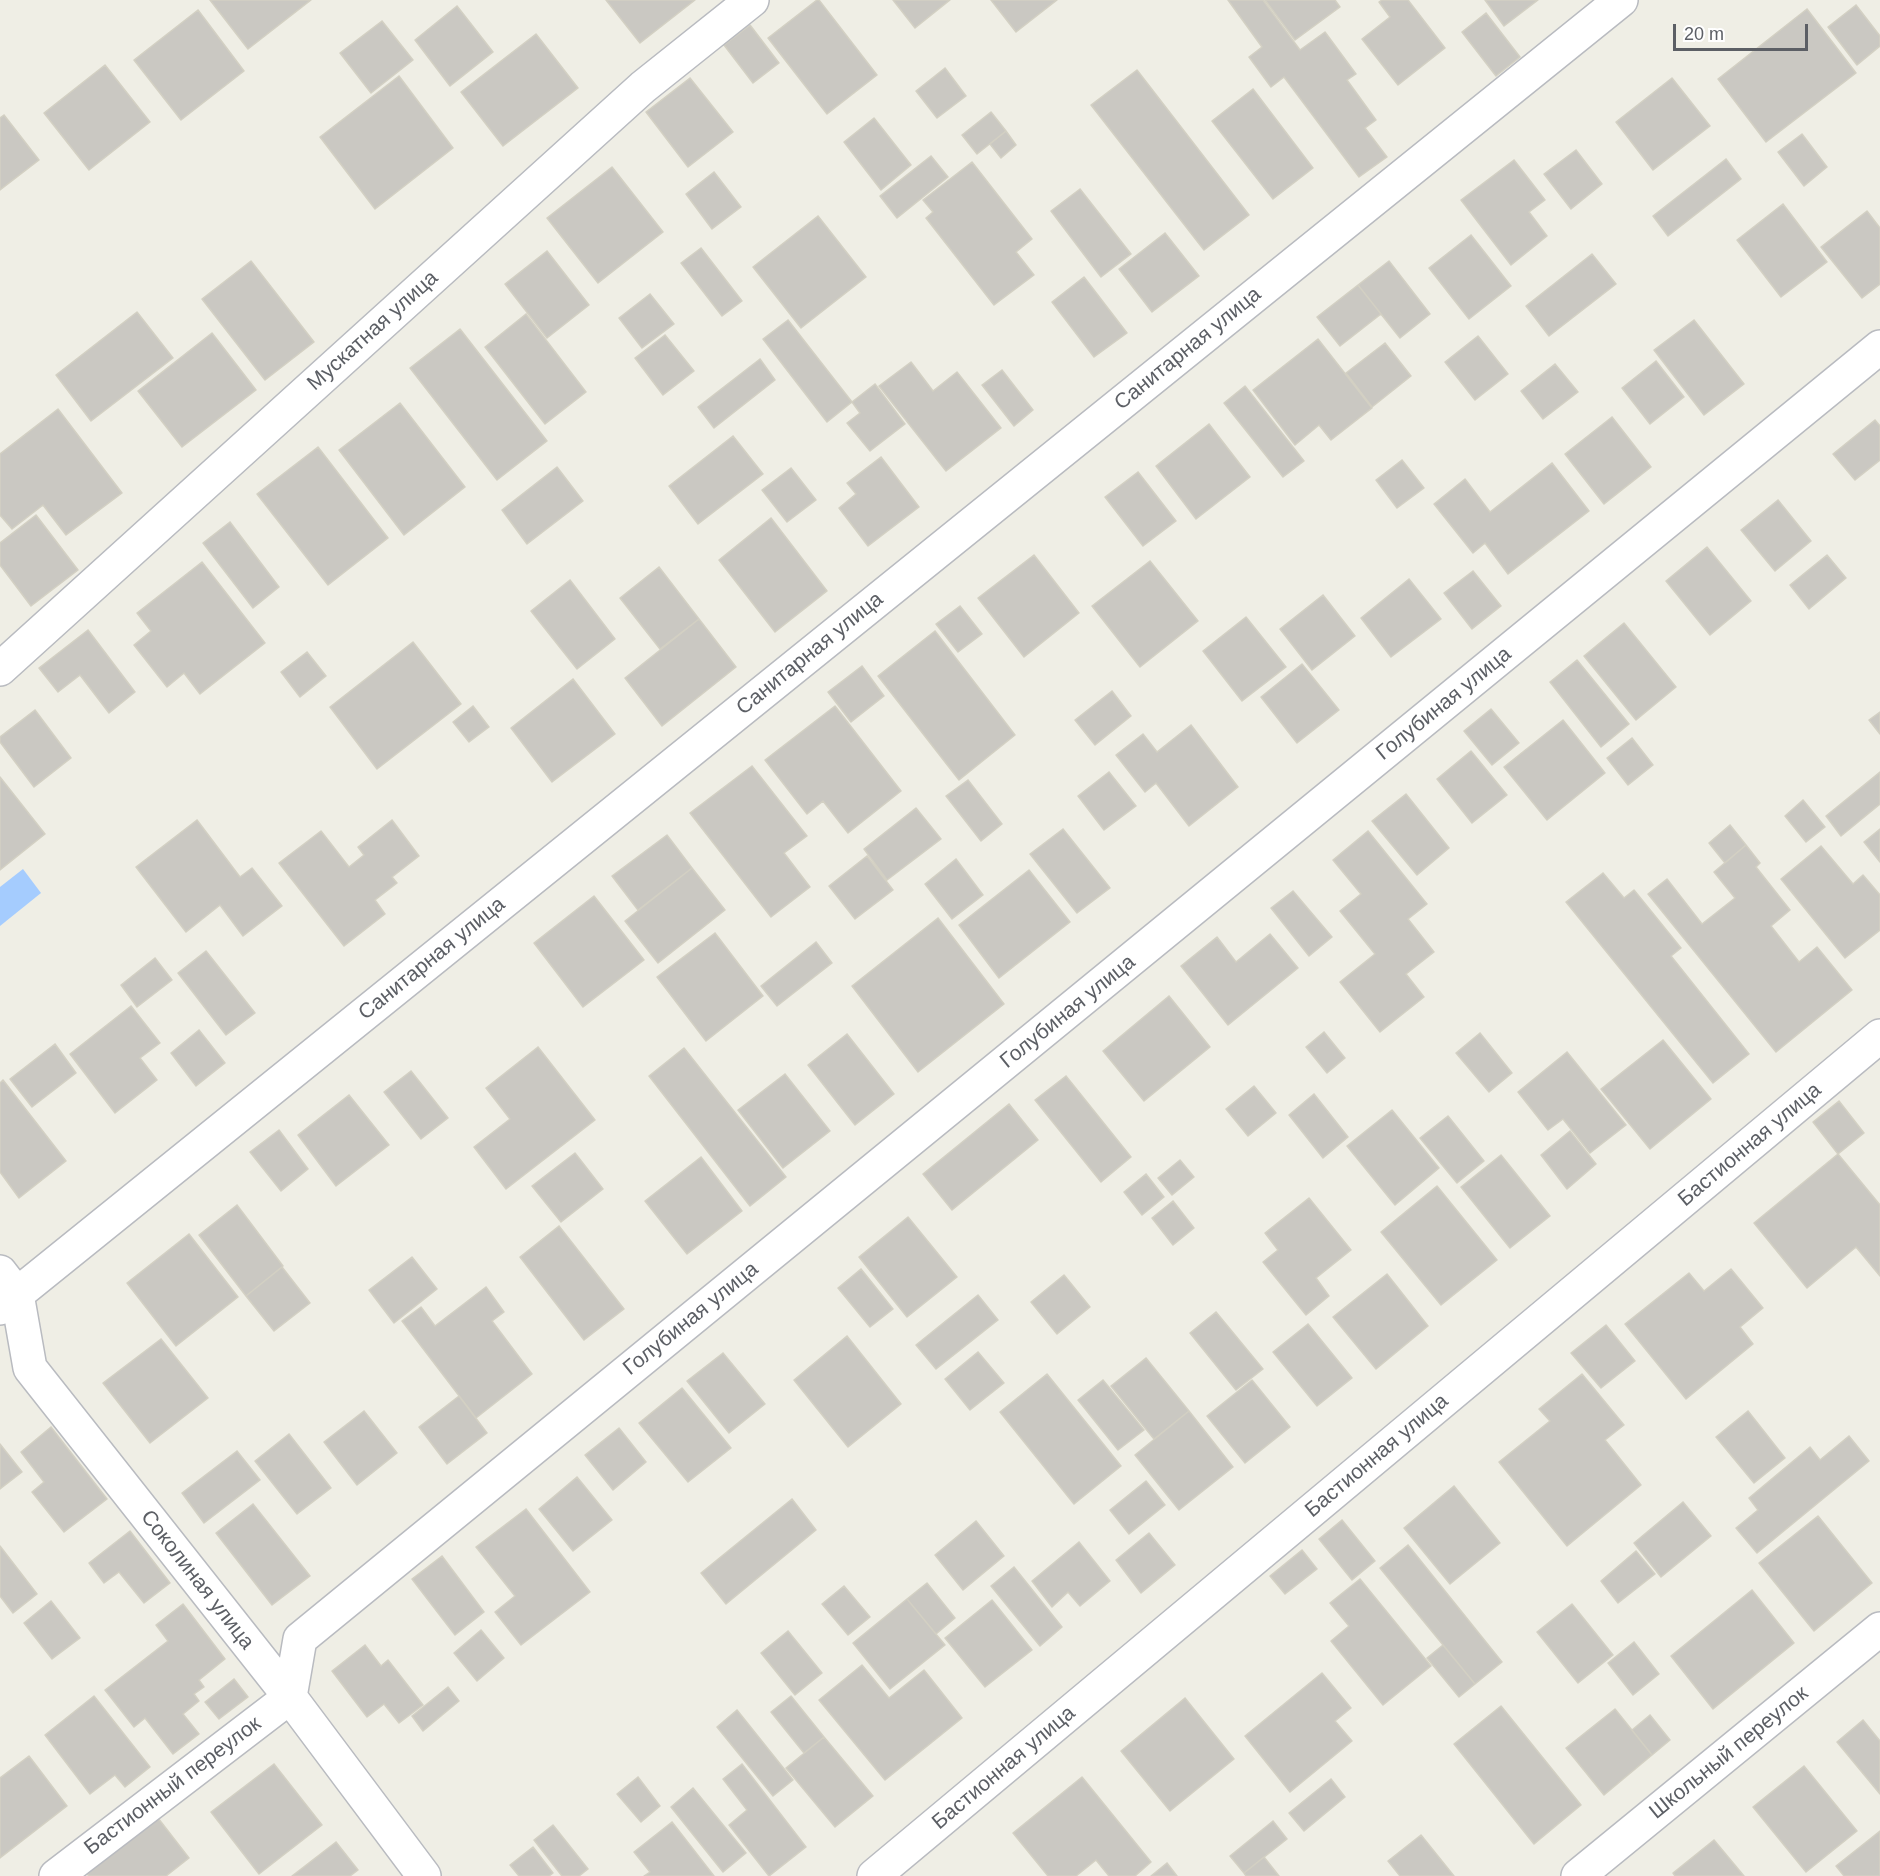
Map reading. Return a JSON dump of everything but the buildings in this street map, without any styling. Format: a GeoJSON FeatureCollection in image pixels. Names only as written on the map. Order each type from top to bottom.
{"type":"FeatureCollection","features":[{"type":"Feature","properties":{"kind":"street","name":"Мускатная улица"},"geometry":{"type":"LineString","coordinates":[[0,669],[643,87],[752,0]]}},
{"type":"Feature","properties":{"kind":"street","name":"Санитарная улица"},"geometry":{"type":"LineString","coordinates":[[6,1291],[1620,0]]}},
{"type":"Feature","properties":{"kind":"street","name":"Голубиная улица"},"geometry":{"type":"LineString","coordinates":[[290,1697],[300,1639],[1880,347]]}},
{"type":"Feature","properties":{"kind":"street","name":"Бастионная улица"},"geometry":{"type":"LineString","coordinates":[[874,1876],[1880,1036]]}},
{"type":"Feature","properties":{"kind":"street","name":"Соколиная улица"},"geometry":{"type":"LineString","coordinates":[[6,1291],[30,1368],[290,1697],[424,1876]]}},
{"type":"Feature","properties":{"kind":"street","name":"Школьный переулок"},"geometry":{"type":"LineString","coordinates":[[1578,1876],[1880,1629]]}},
{"type":"Feature","properties":{"kind":"street","name":"Бастионный переулок"},"geometry":{"type":"LineString","coordinates":[[56,1876],[290,1697]]}},
{"type":"Feature","properties":{"kind":"water"},"geometry":{"type":"Polygon","coordinates":[[[23,869],[41,893],[0,926],[0,887],[23,869]]]}}]}
